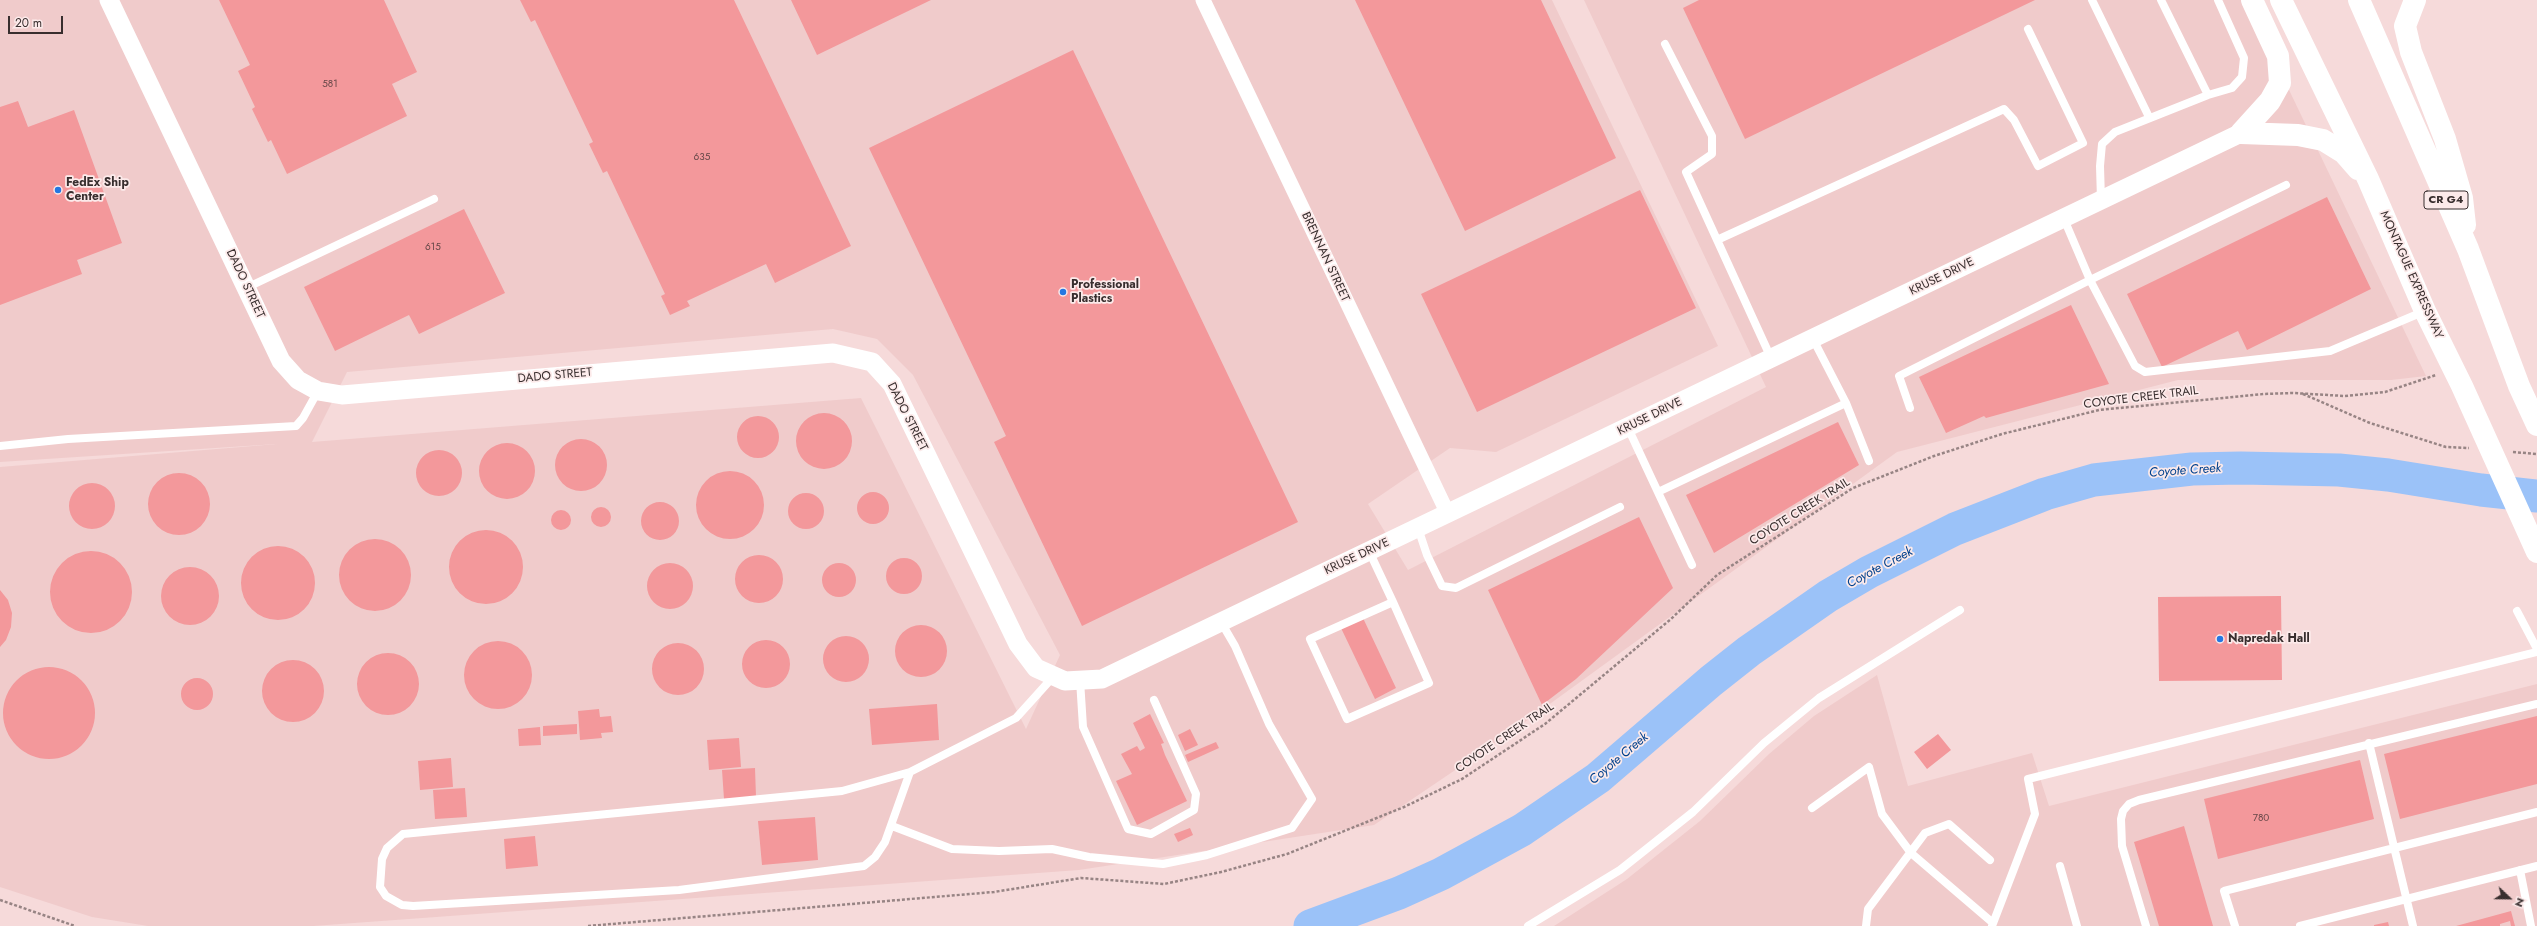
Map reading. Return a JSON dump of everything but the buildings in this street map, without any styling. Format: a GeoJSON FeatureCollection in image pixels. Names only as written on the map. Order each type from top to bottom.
{"type":"FeatureCollection","features":[{"type":"Feature","properties":{"kind":"highway"},"geometry":{"type":"LineString","coordinates":[[2241,133],[2270,102],[2280,83],[2278,56],[2252,0]]}},
{"type":"Feature","properties":{"kind":"highway","name":"MONTAGUE EXPRESSWAY"},"geometry":{"type":"LineString","coordinates":[[2280,0],[2368,179],[2425,311],[2458,378],[2537,552]]}},
{"type":"Feature","properties":{"kind":"highway","name":"CR G4"},"geometry":{"type":"LineString","coordinates":[[2359,0],[2468,249],[2526,402],[2537,425]]}},
{"type":"Feature","properties":{"kind":"highway"},"geometry":{"type":"LineString","coordinates":[[2415,0],[2406,26],[2411,52],[2445,139],[2462,198],[2468,249]]}},
{"type":"Feature","properties":{"kind":"highway"},"geometry":{"type":"LineString","coordinates":[[2241,133],[2298,135],[2323,140],[2344,153],[2368,179]]}},
{"type":"Feature","properties":{"kind":"street","name":"DADO STREET"},"geometry":{"type":"LineString","coordinates":[[109,0],[282,361],[298,380],[318,391],[342,395],[833,353],[872,362],[892,384],[1018,644],[1036,668],[1053,677]]}},
{"type":"Feature","properties":{"kind":"street","name":"BRENNAN STREET"},"geometry":{"type":"LineString","coordinates":[[1203,0],[1448,514]]}},
{"type":"Feature","properties":{"kind":"street","name":"KRUSE DRIVE"},"geometry":{"type":"LineString","coordinates":[[1053,677],[1065,680],[1102,678],[1628,428],[2241,133]]}},
{"type":"Feature","properties":{"kind":"lane"},"geometry":{"type":"LineString","coordinates":[[2092,0],[2149,117]]}},
{"type":"Feature","properties":{"kind":"lane"},"geometry":{"type":"LineString","coordinates":[[2161,0],[2208,95]]}},
{"type":"Feature","properties":{"kind":"lane"},"geometry":{"type":"LineString","coordinates":[[2101,201],[2100,166],[2102,144],[2115,132],[2149,117],[2208,95],[2232,88],[2242,77],[2244,58],[2218,0]]}},
{"type":"Feature","properties":{"kind":"lane"},"geometry":{"type":"LineString","coordinates":[[1717,240],[2004,109],[2014,120],[2038,166],[2083,143],[2028,29]]}},
{"type":"Feature","properties":{"kind":"lane"},"geometry":{"type":"LineString","coordinates":[[1665,44],[1712,136],[1712,154],[1686,172],[1771,359]]}},
{"type":"Feature","properties":{"kind":"lane"},"geometry":{"type":"LineString","coordinates":[[1910,408],[1899,376],[2090,280],[2286,185]]}},
{"type":"Feature","properties":{"kind":"lane"},"geometry":{"type":"LineString","coordinates":[[246,288],[434,199]]}},
{"type":"Feature","properties":{"kind":"lane"},"geometry":{"type":"LineString","coordinates":[[2064,219],[2090,280],[2135,366],[2145,372],[2330,351],[2425,311]]}},
{"type":"Feature","properties":{"kind":"lane"},"geometry":{"type":"LineString","coordinates":[[1813,339],[1846,403],[1869,462]]}},
{"type":"Feature","properties":{"kind":"lane"},"geometry":{"type":"LineString","coordinates":[[0,446],[68,439],[296,426],[303,418],[318,391]]}},
{"type":"Feature","properties":{"kind":"lane"},"geometry":{"type":"LineString","coordinates":[[1658,492],[1846,403]]}},
{"type":"Feature","properties":{"kind":"lane"},"geometry":{"type":"LineString","coordinates":[[1628,428],[1692,565]]}},
{"type":"Feature","properties":{"kind":"lane"},"geometry":{"type":"LineString","coordinates":[[1418,528],[1427,555],[1442,586],[1456,588],[1620,507]]}},
{"type":"Feature","properties":{"kind":"lane"},"geometry":{"type":"LineString","coordinates":[[1370,551],[1394,602],[1429,683],[1347,719],[1310,639],[1394,602]]}},
{"type":"Feature","properties":{"kind":"lane"},"geometry":{"type":"LineString","coordinates":[[1528,926],[1620,870],[1693,812],[1764,742],[1819,698],[1960,610]]}},
{"type":"Feature","properties":{"kind":"lane"},"geometry":{"type":"LineString","coordinates":[[1812,808],[1869,767],[1882,814],[1911,853],[1992,924],[2035,814],[2028,779],[2537,651],[2517,611]]}},
{"type":"Feature","properties":{"kind":"lane"},"geometry":{"type":"LineString","coordinates":[[892,826],[952,849],[999,851],[1052,849],[1089,857],[1163,864],[1207,855],[1292,828],[1312,799],[1269,724],[1235,646],[1221,622]]}},
{"type":"Feature","properties":{"kind":"lane"},"geometry":{"type":"LineString","coordinates":[[910,772],[892,826],[885,842],[875,857],[864,866],[679,890],[413,906],[402,905],[386,896],[380,886],[382,859],[387,848],[404,834],[842,791],[910,772],[1016,718],[1053,677]]}},
{"type":"Feature","properties":{"kind":"lane"},"geometry":{"type":"LineString","coordinates":[[1080,680],[1083,727],[1128,829],[1151,834],[1194,810],[1196,794],[1154,700]]}},
{"type":"Feature","properties":{"kind":"lane"},"geometry":{"type":"LineString","coordinates":[[2146,926],[2121,838],[2121,819],[2128,804],[2369,743],[2537,704]]}},
{"type":"Feature","properties":{"kind":"lane"},"geometry":{"type":"LineString","coordinates":[[2369,743],[2413,926]]}},
{"type":"Feature","properties":{"kind":"lane"},"geometry":{"type":"LineString","coordinates":[[2235,926],[2224,891],[2537,812]]}},
{"type":"Feature","properties":{"kind":"lane"},"geometry":{"type":"LineString","coordinates":[[1866,926],[1868,910],[1925,832],[1949,824],[1990,860]]}},
{"type":"Feature","properties":{"kind":"lane"},"geometry":{"type":"LineString","coordinates":[[2060,866],[2077,926]]}},
{"type":"Feature","properties":{"kind":"lane"},"geometry":{"type":"LineString","coordinates":[[2300,926],[2537,866]]}},
{"type":"Feature","properties":{"kind":"lane"},"geometry":{"type":"LineString","coordinates":[[2520,870],[2532,926],[2537,925]]}},
{"type":"Feature","properties":{"kind":"path","name":"COYOTE CREEK TRAIL"},"geometry":{"type":"LineString","coordinates":[[1404,807],[1462,778],[1545,724],[1670,619],[1717,575],[1853,488],[1934,456],[2002,434],[2099,410],[2196,399],[2301,393],[2345,396],[2385,392],[2458,378]]}},
{"type":"Feature","properties":{"kind":"path","name":"COYOTE CREEK TRAIL"},"geometry":{"type":"LineString","coordinates":[[2301,393],[2378,425],[2446,447],[2476,449]]}},
{"type":"Feature","properties":{"kind":"path"},"geometry":{"type":"LineString","coordinates":[[2506,452],[2537,454]]}},
{"type":"Feature","properties":{"kind":"path"},"geometry":{"type":"LineString","coordinates":[[588,926],[994,892],[1081,878]]}},
{"type":"Feature","properties":{"kind":"path"},"geometry":{"type":"LineString","coordinates":[[0,900],[75,926]]}},
{"type":"Feature","properties":{"kind":"shaded area"},"geometry":{"type":"Polygon","coordinates":[[[0,0],[1552,0],[1718,346],[1496,452],[1450,448],[1368,504],[1408,570],[1766,387],[1584,0],[2246,0],[2426,376],[2391,380],[2178,380],[1897,452],[1507,735],[1374,825],[1079,870],[313,926],[148,926],[92,917],[0,887],[0,467],[277,444],[0,462],[0,0]],[[833,329],[347,372],[312,442],[861,398],[1026,729],[1060,655],[913,375],[877,339],[833,329]]]}},
{"type":"Feature","properties":{"kind":"shaded area"},"geometry":{"type":"Polygon","coordinates":[[[1877,675],[1908,786],[2032,753],[2049,806],[2537,684],[2537,926],[1554,926],[1627,879],[1700,821],[1769,754],[1814,716],[1877,675]]]}},
{"type":"Feature","properties":{"kind":"waterway","name":"Coyote Creek"},"geometry":{"type":"LineString","coordinates":[[1310,926],[1399,893],[1441,874],[1522,830],[1598,778],[1711,681],[1749,651],[1828,596],[1869,572],[1955,529],[2045,494],[2094,480],[2192,469],[2241,468],[2339,470],[2388,475],[2481,490],[2537,496]]}},
{"type":"Feature","properties":{"kind":"place","name":"FedEx Ship Center"},"geometry":{"type":"Point","coordinates":[58,190]}},
{"type":"Feature","properties":{"kind":"place","name":"Professional Plastics"},"geometry":{"type":"Point","coordinates":[1063,292]}},
{"type":"Feature","properties":{"kind":"place","name":"Napredak Hall"},"geometry":{"type":"Point","coordinates":[2220,639]}}]}
